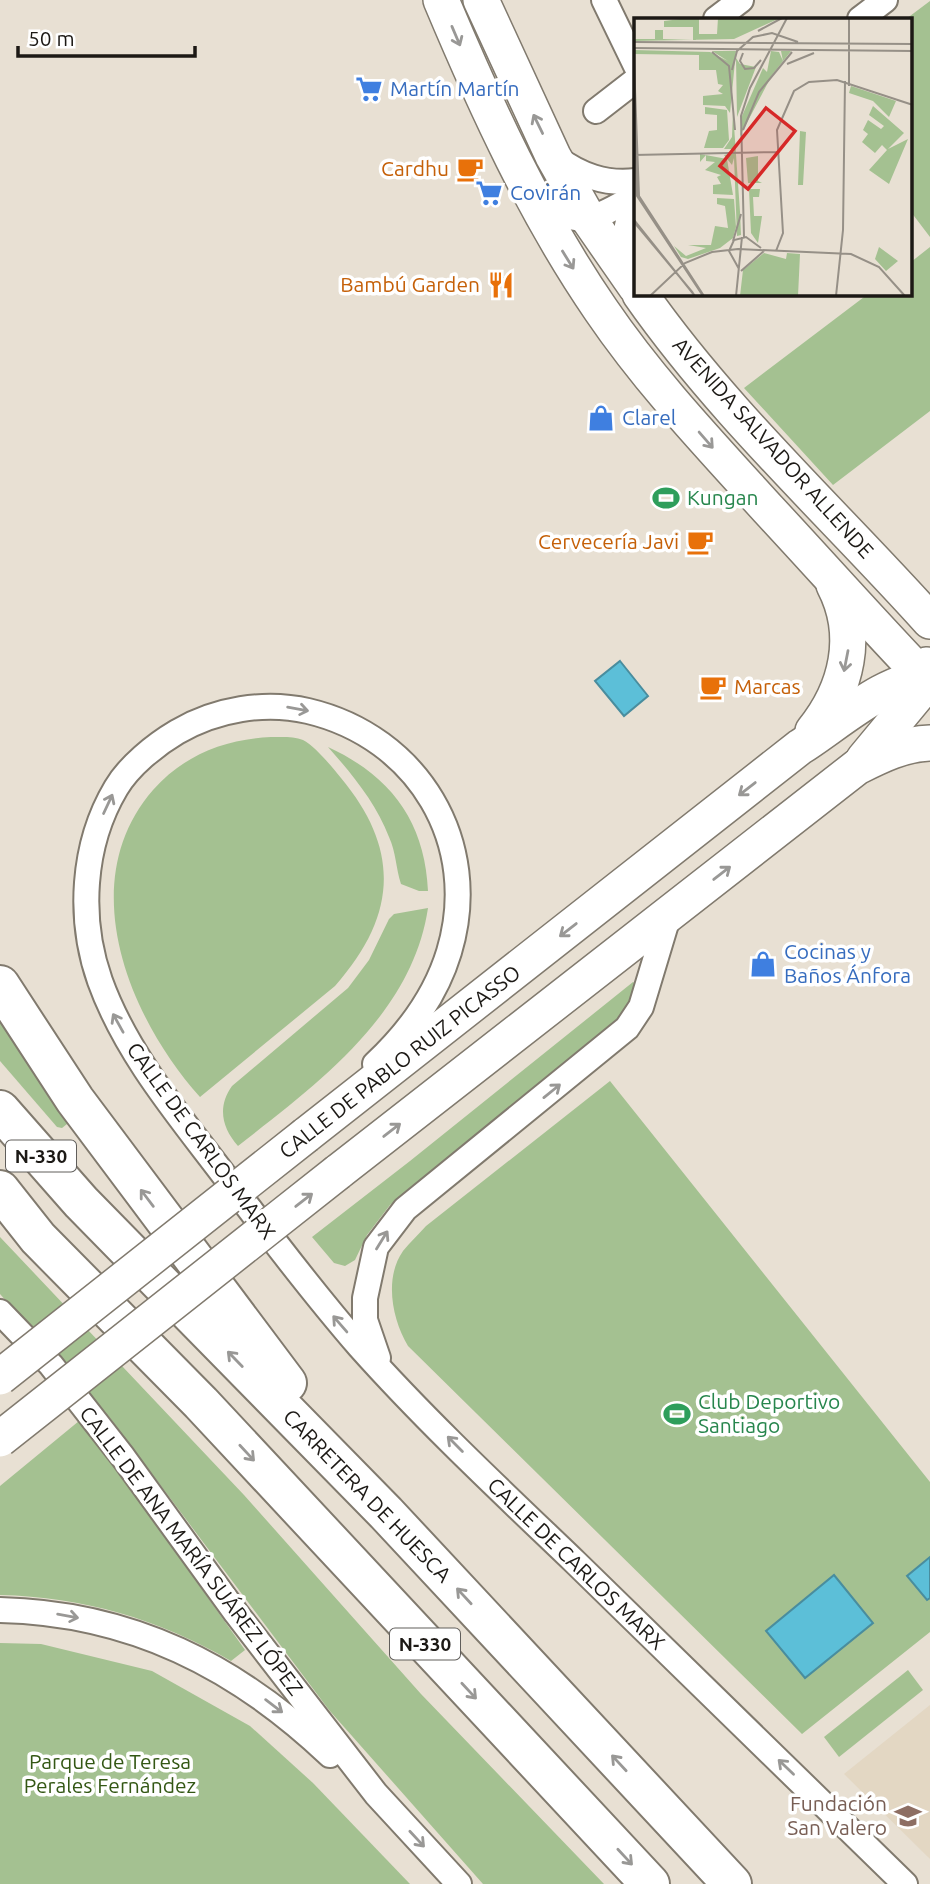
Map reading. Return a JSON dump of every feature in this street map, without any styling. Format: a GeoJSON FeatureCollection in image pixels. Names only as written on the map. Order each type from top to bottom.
{"type":"FeatureCollection","features":[{"type":"Feature","properties":{"kind":"highway"},"geometry":{"type":"LineString","coordinates":[[0,985],[75,1100],[386,1513]]}},
{"type":"Feature","properties":{"kind":"highway","name":"CARRETERA DE HUESCA"},"geometry":{"type":"LineString","coordinates":[[0,1110],[81,1202],[386,1513],[732,1884]]}},
{"type":"Feature","properties":{"kind":"highway","name":"N-330"},"geometry":{"type":"LineString","coordinates":[[0,1190],[38,1238],[201,1403],[650,1884]]}},
{"type":"Feature","properties":{"kind":"highway"},"geometry":{"type":"LineString","coordinates":[[0,1201],[38,1238]]}},
{"type":"Feature","properties":{"kind":"main road","name":"AVENIDA SALVADOR ALLENDE"},"geometry":{"type":"LineString","coordinates":[[441,0],[471,72],[535,200],[602,312],[660,388],[928,681]]}},
{"type":"Feature","properties":{"kind":"main road","name":"AVENIDA SALVADOR ALLENDE"},"geometry":{"type":"LineString","coordinates":[[481,0],[553,156],[589,218],[634,285]]}},
{"type":"Feature","properties":{"kind":"main road","name":"AVENIDA SALVADOR ALLENDE"},"geometry":{"type":"LineString","coordinates":[[642,296],[716,391],[920,610],[928,647],[928,681]]}},
{"type":"Feature","properties":{"kind":"main road","name":"CALLE DE PABLO RUIZ PICASSO"},"geometry":{"type":"LineString","coordinates":[[800,747],[835,698],[849,646],[844,610],[827,573]]}},
{"type":"Feature","properties":{"kind":"main road","name":"CALLE DE PABLO RUIZ PICASSO"},"geometry":{"type":"LineString","coordinates":[[0,1377],[800,747],[876,695],[898,685],[928,681]]}},
{"type":"Feature","properties":{"kind":"main road"},"geometry":{"type":"LineString","coordinates":[[0,1439],[857,766],[928,681]]}},
{"type":"Feature","properties":{"kind":"main road"},"geometry":{"type":"LineString","coordinates":[[857,766],[893,750],[917,743],[930,743]]}},
{"type":"Feature","properties":{"kind":"street"},"geometry":{"type":"LineString","coordinates":[[604,0],[634,62]]}},
{"type":"Feature","properties":{"kind":"street"},"geometry":{"type":"LineString","coordinates":[[717,18],[741,0]]}},
{"type":"Feature","properties":{"kind":"street"},"geometry":{"type":"LineString","coordinates":[[861,18],[885,0]]}},
{"type":"Feature","properties":{"kind":"street"},"geometry":{"type":"LineString","coordinates":[[596,111],[634,82]]}},
{"type":"Feature","properties":{"kind":"street"},"geometry":{"type":"LineString","coordinates":[[553,156],[591,177],[618,183],[634,181]]}},
{"type":"Feature","properties":{"kind":"street"},"geometry":{"type":"LineString","coordinates":[[535,200],[575,219],[589,218],[634,196]]}},
{"type":"Feature","properties":{"kind":"street"},"geometry":{"type":"LineString","coordinates":[[634,205],[629,215],[625,243],[634,282]]}},
{"type":"Feature","properties":{"kind":"street","name":"CALLE DE CARLOS MARX"},"geometry":{"type":"LineString","coordinates":[[309,1133],[342,1094],[393,1047],[431,995],[450,949],[455,928],[458,883],[454,855],[442,820],[424,787],[395,754],[376,739],[336,719],[297,708],[242,708],[210,717],[179,731],[151,751],[118,785],[100,822],[89,858],[86,898],[89,942],[112,1011],[162,1091],[296,1271],[386,1374],[480,1470],[905,1884]]}},
{"type":"Feature","properties":{"kind":"street"},"geometry":{"type":"LineString","coordinates":[[386,1374],[373,1347],[363,1309],[376,1247],[405,1209],[627,1028],[641,1007],[657,960],[668,914]]}},
{"type":"Feature","properties":{"kind":"street","name":"CALLE DE ANA MARÍA SUÁREZ LÓPEZ"},"geometry":{"type":"LineString","coordinates":[[0,1312],[51,1365],[107,1436],[236,1613],[376,1794],[458,1884]]}},
{"type":"Feature","properties":{"kind":"street","name":"CALLE DE ANA MARÍA SUÁREZ LÓPEZ"},"geometry":{"type":"LineString","coordinates":[[0,1610],[49,1613],[119,1627],[198,1658],[278,1709],[376,1794]]}},
{"type":"Feature","properties":{"kind":"shaded area","name":"Fundación San Valero"},"geometry":{"type":"Polygon","coordinates":[[[930,1705],[930,1859],[844,1774],[930,1705]]]}},
{"type":"Feature","properties":{"kind":"green space"},"geometry":{"type":"Polygon","coordinates":[[[930,1],[930,237],[912,213],[912,18],[907,18],[930,1]]]}},
{"type":"Feature","properties":{"kind":"green space"},"geometry":{"type":"Polygon","coordinates":[[[930,247],[930,411],[833,485],[744,388],[865,296],[912,296],[912,261],[930,247]]]}},
{"type":"Feature","properties":{"kind":"green space"},"geometry":{"type":"Polygon","coordinates":[[[271,737],[295,738],[308,743],[333,768],[361,805],[374,831],[382,857],[384,883],[380,908],[371,934],[356,960],[335,986],[200,1097],[174,1065],[151,1029],[133,989],[120,948],[114,907],[117,866],[129,826],[153,790],[178,767],[222,745],[271,737]]]}},
{"type":"Feature","properties":{"kind":"green space"},"geometry":{"type":"Polygon","coordinates":[[[328,747],[370,772],[387,787],[400,804],[420,843],[428,891],[419,891],[401,884],[384,824],[354,778],[328,747]]]}},
{"type":"Feature","properties":{"kind":"green space"},"geometry":{"type":"Polygon","coordinates":[[[428,908],[419,946],[403,981],[382,1014],[357,1044],[329,1071],[238,1146],[228,1132],[223,1117],[224,1102],[232,1086],[348,988],[369,960],[394,914],[428,908]]]}},
{"type":"Feature","properties":{"kind":"green space"},"geometry":{"type":"Polygon","coordinates":[[[633,982],[636,984],[628,1006],[612,1026],[390,1205],[367,1235],[355,1260],[345,1266],[334,1263],[312,1237],[633,982]]]}},
{"type":"Feature","properties":{"kind":"green space"},"geometry":{"type":"Polygon","coordinates":[[[0,1015],[67,1119],[67,1124],[62,1128],[57,1127],[0,1061],[0,1015]]]}},
{"type":"Feature","properties":{"kind":"green space","name":"Club Deportivo Santiago"},"geometry":{"type":"Polygon","coordinates":[[[610,1081],[930,1482],[930,1632],[802,1734],[408,1346],[394,1311],[392,1286],[397,1262],[403,1251],[426,1226],[610,1081]]]}},
{"type":"Feature","properties":{"kind":"green space"},"geometry":{"type":"Polygon","coordinates":[[[0,1237],[244,1495],[421,1694],[604,1884],[483,1884],[329,1710],[110,1418],[0,1294],[0,1237]]]}},
{"type":"Feature","properties":{"kind":"green space"},"geometry":{"type":"Polygon","coordinates":[[[79,1421],[131,1489],[245,1650],[231,1661],[176,1633],[120,1613],[61,1600],[0,1595],[0,1486],[79,1421]]]}},
{"type":"Feature","properties":{"kind":"green space","name":"Parque de Teresa Perales Fernández"},"geometry":{"type":"Polygon","coordinates":[[[0,1643],[41,1644],[152,1671],[250,1726],[313,1783],[410,1884],[0,1884],[0,1643]]]}},
{"type":"Feature","properties":{"kind":"green space"},"geometry":{"type":"Polygon","coordinates":[[[908,1670],[923,1690],[839,1757],[824,1737],[908,1670]]]}},
{"type":"Feature","properties":{"kind":"water"},"geometry":{"type":"Polygon","coordinates":[[[620,661],[648,696],[624,716],[595,681],[620,661]]]}},
{"type":"Feature","properties":{"kind":"water"},"geometry":{"type":"Polygon","coordinates":[[[930,1557],[930,1598],[927,1600],[907,1576],[930,1557]]]}},
{"type":"Feature","properties":{"kind":"water"},"geometry":{"type":"Polygon","coordinates":[[[834,1575],[873,1623],[805,1678],[766,1631],[834,1575]]]}},
{"type":"Feature","properties":{"kind":"place","name":"Martín Martín"},"geometry":{"type":"Point","coordinates":[369,89]}},
{"type":"Feature","properties":{"kind":"place","name":"Cardhu"},"geometry":{"type":"Point","coordinates":[470,169]}},
{"type":"Feature","properties":{"kind":"place","name":"Covirán"},"geometry":{"type":"Point","coordinates":[489,193]}},
{"type":"Feature","properties":{"kind":"place","name":"Bambú Garden"},"geometry":{"type":"Point","coordinates":[501,285]}},
{"type":"Feature","properties":{"kind":"place","name":"Clarel"},"geometry":{"type":"Point","coordinates":[601,418]}},
{"type":"Feature","properties":{"kind":"place","name":"Kungan"},"geometry":{"type":"Point","coordinates":[666,498]}},
{"type":"Feature","properties":{"kind":"place","name":"Cervecería Javi"},"geometry":{"type":"Point","coordinates":[700,542]}},
{"type":"Feature","properties":{"kind":"place","name":"Marcas"},"geometry":{"type":"Point","coordinates":[713,687]}},
{"type":"Feature","properties":{"kind":"place","name":"Cocinas y Baños Ánfora"},"geometry":{"type":"Point","coordinates":[763,964]}},
{"type":"Feature","properties":{"kind":"place","name":"Club Deportivo Santiago"},"geometry":{"type":"Point","coordinates":[677,1414]}},
{"type":"Feature","properties":{"kind":"place","name":"Fundación San Valero"},"geometry":{"type":"Point","coordinates":[908,1816]}}]}
